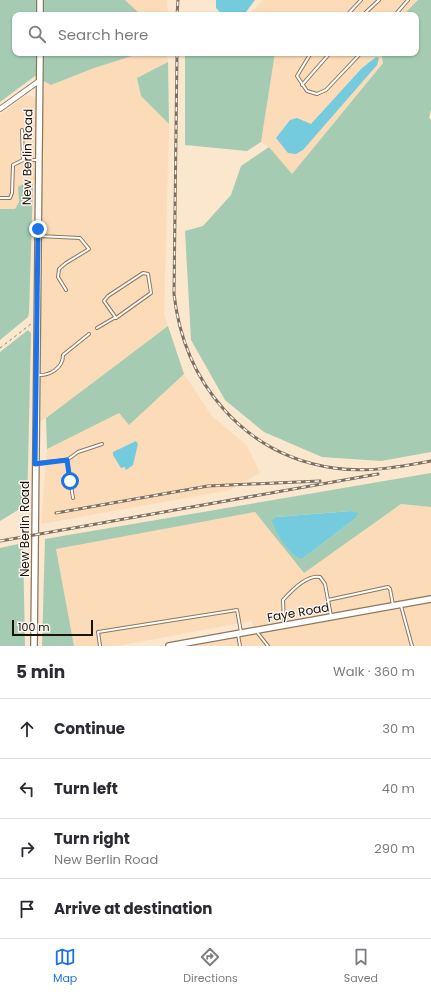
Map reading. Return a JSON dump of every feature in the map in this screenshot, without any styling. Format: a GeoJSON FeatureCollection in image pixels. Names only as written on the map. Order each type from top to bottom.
{"type":"FeatureCollection","features":[{"type":"Feature","properties":{"kind":"street"},"geometry":{"type":"LineString","coordinates":[[40,0],[40,12]]}},
{"type":"Feature","properties":{"kind":"street","name":"New Berlin Road"},"geometry":{"type":"LineString","coordinates":[[34,646],[36,320],[40,56]]}},
{"type":"Feature","properties":{"kind":"street"},"geometry":{"type":"LineString","coordinates":[[0,109],[39,81]]}},
{"type":"Feature","properties":{"kind":"street","name":"Faye Road"},"geometry":{"type":"LineString","coordinates":[[169,646],[431,599]]}},
{"type":"Feature","properties":{"kind":"lane"},"geometry":{"type":"LineString","coordinates":[[349,12],[361,0]]}},
{"type":"Feature","properties":{"kind":"lane"},"geometry":{"type":"LineString","coordinates":[[366,12],[379,0]]}},
{"type":"Feature","properties":{"kind":"lane"},"geometry":{"type":"LineString","coordinates":[[398,12],[408,0]]}},
{"type":"Feature","properties":{"kind":"lane"},"geometry":{"type":"LineString","coordinates":[[309,56],[297,76],[307,91],[317,94],[326,90],[358,56]]}},
{"type":"Feature","properties":{"kind":"lane"},"geometry":{"type":"LineString","coordinates":[[302,85],[327,56]]}},
{"type":"Feature","properties":{"kind":"lane"},"geometry":{"type":"LineString","coordinates":[[22,130],[23,160]]}},
{"type":"Feature","properties":{"kind":"lane"},"geometry":{"type":"LineString","coordinates":[[0,198],[10,198],[12,193],[13,165],[23,160],[39,160]]}},
{"type":"Feature","properties":{"kind":"lane"},"geometry":{"type":"LineString","coordinates":[[37,236],[80,238],[89,249],[59,269],[58,277],[66,290]]}},
{"type":"Feature","properties":{"kind":"lane"},"geometry":{"type":"LineString","coordinates":[[97,328],[116,318],[151,292],[148,274],[143,273],[108,296],[104,301],[116,318]]}},
{"type":"Feature","properties":{"kind":"lane"},"geometry":{"type":"LineString","coordinates":[[36,375],[48,374],[59,367],[63,362],[63,355],[89,334]]}},
{"type":"Feature","properties":{"kind":"lane"},"geometry":{"type":"LineString","coordinates":[[35,464],[67,460],[82,450],[102,444]]}},
{"type":"Feature","properties":{"kind":"lane"},"geometry":{"type":"LineString","coordinates":[[67,460],[73,498]]}},
{"type":"Feature","properties":{"kind":"lane"},"geometry":{"type":"LineString","coordinates":[[285,626],[283,600],[306,580],[315,576],[323,579],[331,617]]}},
{"type":"Feature","properties":{"kind":"lane"},"geometry":{"type":"LineString","coordinates":[[328,600],[388,587],[390,588],[393,606]]}},
{"type":"Feature","properties":{"kind":"lane"},"geometry":{"type":"LineString","coordinates":[[401,605],[412,646]]}},
{"type":"Feature","properties":{"kind":"lane"},"geometry":{"type":"LineString","coordinates":[[100,646],[98,632],[237,610],[240,646]]}},
{"type":"Feature","properties":{"kind":"lane"},"geometry":{"type":"LineString","coordinates":[[256,631],[268,646]]}},
{"type":"Feature","properties":{"kind":"path"},"geometry":{"type":"LineString","coordinates":[[0,348],[36,320]]}},
{"type":"Feature","properties":{"kind":"shaded area"},"geometry":{"type":"Polygon","coordinates":[[[125,0],[167,0],[168,12],[138,12],[125,0]]]}},
{"type":"Feature","properties":{"kind":"shaded area"},"geometry":{"type":"Polygon","coordinates":[[[263,0],[418,0],[406,12],[252,12],[263,0]]]}},
{"type":"Feature","properties":{"kind":"shaded area"},"geometry":{"type":"Polygon","coordinates":[[[132,56],[167,56],[168,62],[137,78],[141,96],[169,124],[164,315],[168,326],[40,422],[43,80],[51,85],[94,68],[132,56]]]}},
{"type":"Feature","properties":{"kind":"shaded area"},"geometry":{"type":"Polygon","coordinates":[[[275,56],[382,56],[383,62],[292,174],[269,147],[261,142],[275,56]]]}},
{"type":"Feature","properties":{"kind":"shaded area"},"geometry":{"type":"Polygon","coordinates":[[[25,96],[33,96],[36,100],[36,177],[33,184],[28,182],[18,187],[19,202],[15,209],[0,209],[0,115],[25,96]]]}},
{"type":"Feature","properties":{"kind":"shaded area"},"geometry":{"type":"Polygon","coordinates":[[[184,374],[211,415],[247,446],[260,473],[230,490],[41,524],[47,449],[119,413],[129,425],[184,374]]]}},
{"type":"Feature","properties":{"kind":"shaded area"},"geometry":{"type":"Polygon","coordinates":[[[401,504],[431,507],[431,597],[255,628],[251,621],[117,646],[74,646],[56,549],[255,512],[304,573],[401,504]]]}},
{"type":"Feature","properties":{"kind":"shaded area"},"geometry":{"type":"Polygon","coordinates":[[[431,603],[431,646],[192,646],[252,635],[431,603]]]}},
{"type":"Feature","properties":{"kind":"green space"},"geometry":{"type":"Polygon","coordinates":[[[0,0],[125,0],[138,12],[12,12],[12,56],[132,56],[94,68],[51,85],[35,76],[0,102],[0,0]]]}},
{"type":"Feature","properties":{"kind":"green space"},"geometry":{"type":"Polygon","coordinates":[[[418,0],[431,0],[431,109],[429,118],[431,120],[431,452],[381,461],[322,457],[264,432],[225,400],[191,340],[185,231],[203,226],[231,195],[241,166],[269,147],[292,174],[383,63],[382,56],[419,56],[419,12],[406,12],[418,0]]]}},
{"type":"Feature","properties":{"kind":"green space"},"geometry":{"type":"Polygon","coordinates":[[[185,56],[275,56],[261,142],[247,151],[185,145],[185,56]]]}},
{"type":"Feature","properties":{"kind":"green space"},"geometry":{"type":"Polygon","coordinates":[[[168,62],[169,124],[141,96],[137,78],[168,62]]]}},
{"type":"Feature","properties":{"kind":"green space"},"geometry":{"type":"Polygon","coordinates":[[[28,181],[33,184],[29,313],[28,317],[0,340],[0,209],[15,209],[19,202],[18,187],[28,181]]]}},
{"type":"Feature","properties":{"kind":"green space"},"geometry":{"type":"Polygon","coordinates":[[[168,326],[184,374],[129,425],[119,413],[47,449],[46,418],[168,326]]]}},
{"type":"Feature","properties":{"kind":"green space"},"geometry":{"type":"Polygon","coordinates":[[[28,330],[31,333],[27,510],[18,510],[0,521],[0,352],[28,330]]]}},
{"type":"Feature","properties":{"kind":"green space"},"geometry":{"type":"Polygon","coordinates":[[[431,473],[431,507],[401,504],[304,573],[255,512],[56,549],[74,646],[42,646],[45,539],[431,473]],[[351,511],[276,517],[302,559],[356,518],[357,513],[351,511]]]}},
{"type":"Feature","properties":{"kind":"green space"},"geometry":{"type":"Polygon","coordinates":[[[23,543],[25,646],[0,646],[0,548],[23,543]]]}},
{"type":"Feature","properties":{"kind":"water"},"geometry":{"type":"Polygon","coordinates":[[[216,0],[255,0],[246,12],[220,12],[216,8],[216,0]]]}},
{"type":"Feature","properties":{"kind":"water"},"geometry":{"type":"Polygon","coordinates":[[[376,57],[379,58],[377,65],[303,150],[296,154],[288,153],[276,138],[290,120],[297,118],[311,124],[362,68],[376,57]]]}},
{"type":"Feature","properties":{"kind":"water"},"geometry":{"type":"Polygon","coordinates":[[[136,441],[138,444],[133,465],[126,470],[125,467],[121,468],[113,455],[113,452],[136,441]]]}},
{"type":"Feature","properties":{"kind":"water"},"geometry":{"type":"Polygon","coordinates":[[[351,511],[358,513],[356,518],[302,559],[297,557],[288,549],[272,520],[276,517],[351,511]]]}},
{"type":"Feature","properties":{"kind":"railway"},"geometry":{"type":"LineString","coordinates":[[177,12],[178,0]]}},
{"type":"Feature","properties":{"kind":"railway"},"geometry":{"type":"LineString","coordinates":[[177,56],[174,294],[180,326],[191,357],[205,385],[224,410],[246,431],[272,448],[302,460],[334,468],[359,470],[371,470],[431,461]]}},
{"type":"Feature","properties":{"kind":"railway"},"geometry":{"type":"LineString","coordinates":[[0,541],[378,474]]}},
{"type":"Feature","properties":{"kind":"railway"},"geometry":{"type":"LineString","coordinates":[[56,513],[208,486],[320,481]]}},
{"type":"Feature","properties":{"kind":"route"},"geometry":{"type":"LineString","coordinates":[[38,229],[35,464],[67,460],[70,481]]}}]}
